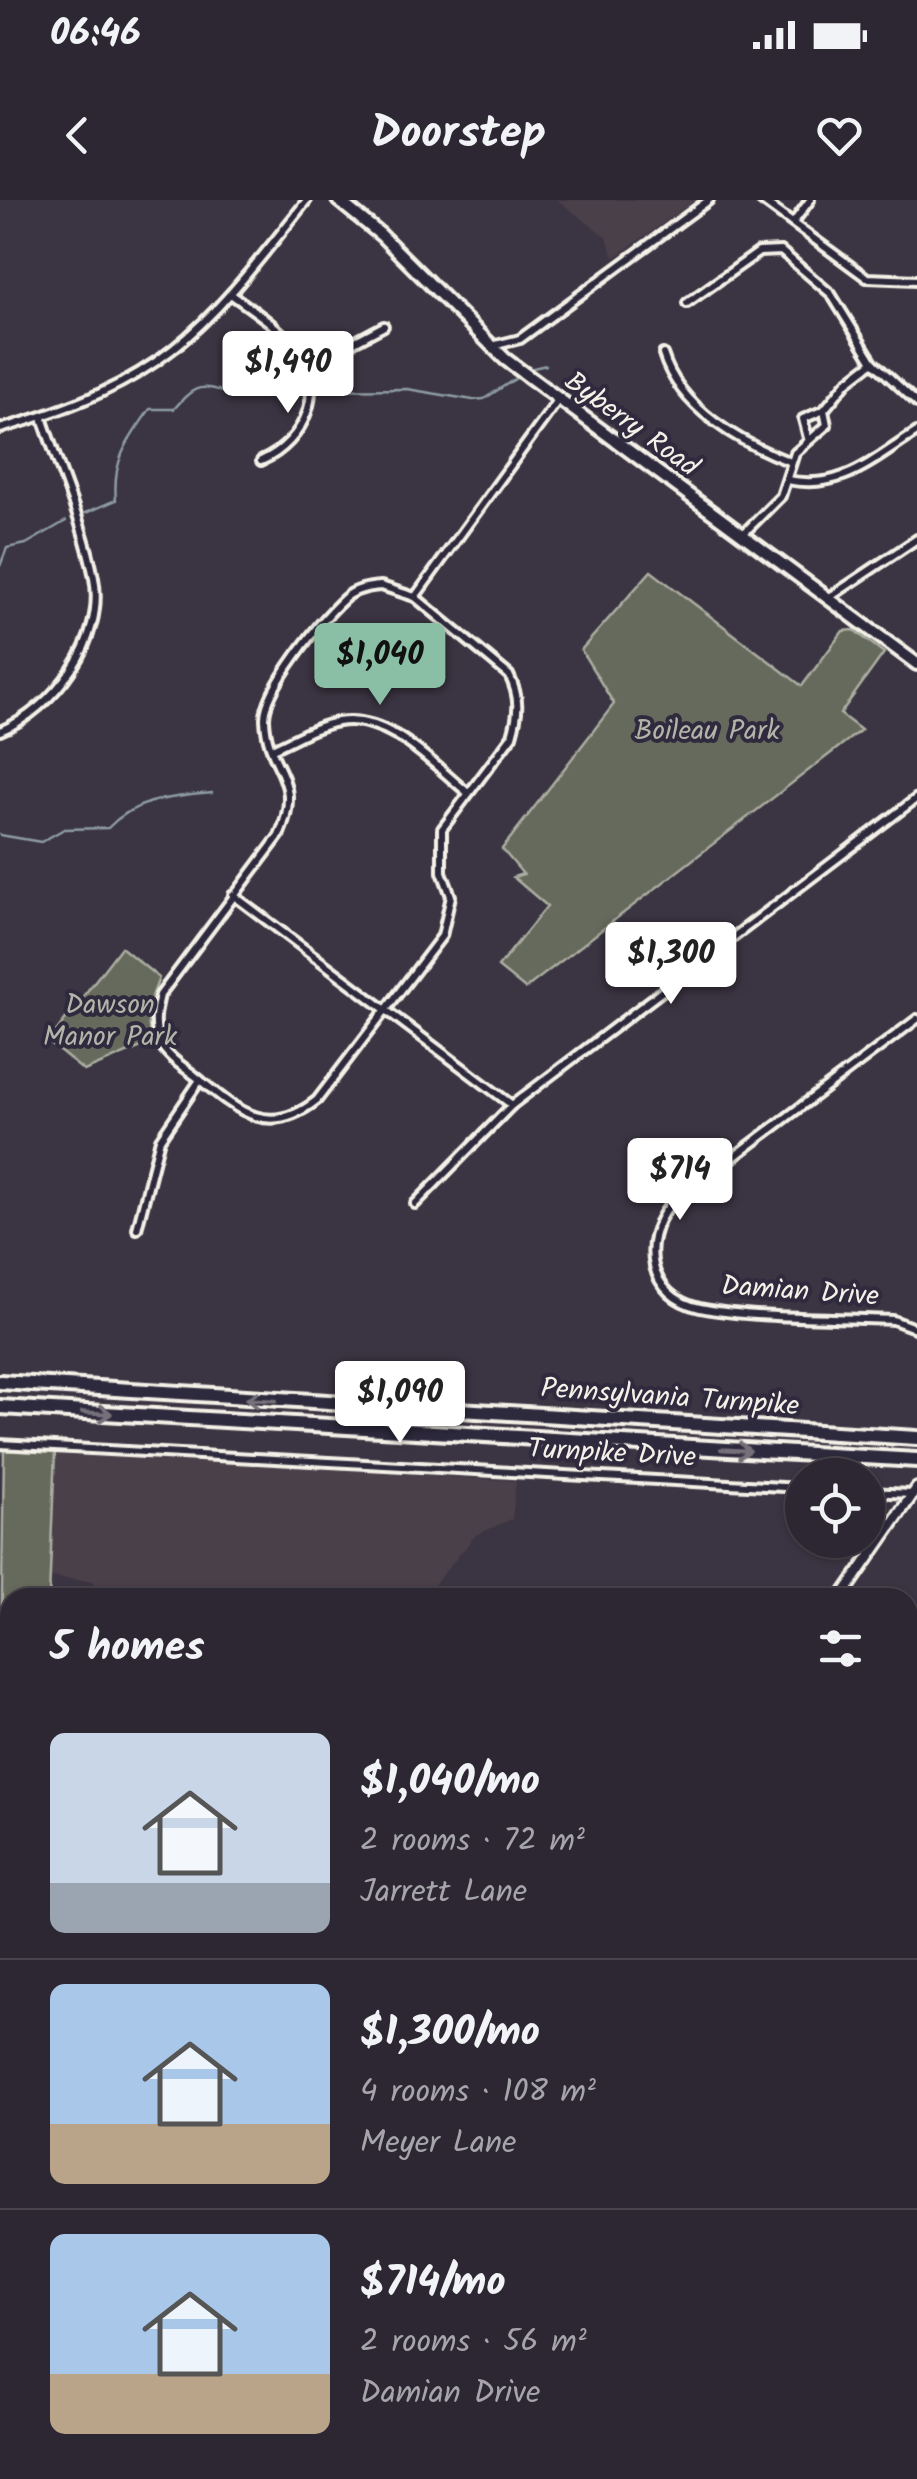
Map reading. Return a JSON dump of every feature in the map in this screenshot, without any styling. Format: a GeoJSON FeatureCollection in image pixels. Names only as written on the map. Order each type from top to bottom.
{"type":"FeatureCollection","features":[{"type":"Feature","properties":{"kind":"highway","name":"Pennsylvania Turnpike"},"geometry":{"type":"LineString","coordinates":[[0,1382],[917,1438]]}},
{"type":"Feature","properties":{"kind":"highway","name":"Pennsylvania Turnpike"},"geometry":{"type":"LineString","coordinates":[[0,1407],[917,1460]]}},
{"type":"Feature","properties":{"kind":"main road","name":"Byberry Road"},"geometry":{"type":"LineString","coordinates":[[338,200],[381,235],[524,373],[917,664]]}},
{"type":"Feature","properties":{"kind":"street"},"geometry":{"type":"LineString","coordinates":[[0,430],[94,399],[162,361],[232,295],[306,200]]}},
{"type":"Feature","properties":{"kind":"street"},"geometry":{"type":"LineString","coordinates":[[492,346],[520,339],[709,200]]}},
{"type":"Feature","properties":{"kind":"street"},"geometry":{"type":"LineString","coordinates":[[761,200],[867,278],[917,280]]}},
{"type":"Feature","properties":{"kind":"street"},"geometry":{"type":"LineString","coordinates":[[792,223],[810,200]]}},
{"type":"Feature","properties":{"kind":"street"},"geometry":{"type":"LineString","coordinates":[[687,303],[759,252],[781,251],[831,294],[873,362],[917,404]]}},
{"type":"Feature","properties":{"kind":"street"},"geometry":{"type":"LineString","coordinates":[[232,295],[296,346],[307,367],[310,397],[304,425],[284,451],[261,461]]}},
{"type":"Feature","properties":{"kind":"street"},"geometry":{"type":"LineString","coordinates":[[307,367],[384,326]]}},
{"type":"Feature","properties":{"kind":"street"},"geometry":{"type":"LineString","coordinates":[[663,354],[676,385],[743,444],[791,462]]}},
{"type":"Feature","properties":{"kind":"street"},"geometry":{"type":"LineString","coordinates":[[808,438],[803,420],[824,410],[848,382],[873,362]]}},
{"type":"Feature","properties":{"kind":"street"},"geometry":{"type":"LineString","coordinates":[[414,596],[558,400]]}},
{"type":"Feature","properties":{"kind":"street"},"geometry":{"type":"LineString","coordinates":[[743,534],[775,504],[791,462],[808,438],[827,426],[824,410]]}},
{"type":"Feature","properties":{"kind":"street"},"geometry":{"type":"LineString","coordinates":[[0,731],[16,725],[64,683],[88,637],[96,582],[42,417]]}},
{"type":"Feature","properties":{"kind":"street"},"geometry":{"type":"LineString","coordinates":[[787,480],[822,485],[840,480],[917,432]]}},
{"type":"Feature","properties":{"kind":"street"},"geometry":{"type":"LineString","coordinates":[[830,597],[917,539]]}},
{"type":"Feature","properties":{"kind":"street"},"geometry":{"type":"LineString","coordinates":[[381,586],[414,596],[509,675],[517,692],[512,736],[442,829],[442,872],[451,896],[442,936],[318,1100],[299,1114],[266,1120],[248,1116],[164,1050],[155,1018],[160,995],[279,836],[288,816],[290,789],[272,749],[264,715],[274,687],[346,597],[364,588],[381,586]]}},
{"type":"Feature","properties":{"kind":"street"},"geometry":{"type":"LineString","coordinates":[[272,749],[340,721],[366,723],[398,736],[468,793]]}},
{"type":"Feature","properties":{"kind":"street"},"geometry":{"type":"LineString","coordinates":[[415,1204],[512,1105],[917,798]]}},
{"type":"Feature","properties":{"kind":"street"},"geometry":{"type":"LineString","coordinates":[[232,895],[512,1105]]}},
{"type":"Feature","properties":{"kind":"street","name":"Damian Drive"},"geometry":{"type":"LineString","coordinates":[[917,1019],[669,1206],[657,1222],[651,1258],[656,1276],[669,1293],[700,1308],[893,1320],[917,1329]]}},
{"type":"Feature","properties":{"kind":"street"},"geometry":{"type":"LineString","coordinates":[[138,1228],[160,1138],[200,1080]]}},
{"type":"Feature","properties":{"kind":"street","name":"Turnpike Drive"},"geometry":{"type":"LineString","coordinates":[[0,1444],[785,1487]]}},
{"type":"Feature","properties":{"kind":"street"},"geometry":{"type":"LineString","coordinates":[[885,1492],[915,1491]]}},
{"type":"Feature","properties":{"kind":"street"},"geometry":{"type":"LineString","coordinates":[[848,1588],[915,1491]]}},
{"type":"Feature","properties":{"kind":"shaded area"},"geometry":{"type":"Polygon","coordinates":[[[557,200],[696,200],[614,258],[607,238],[557,200]]]}},
{"type":"Feature","properties":{"kind":"shaded area"},"geometry":{"type":"Polygon","coordinates":[[[55,1451],[516,1481],[512,1519],[476,1535],[432,1588],[97,1588],[92,1581],[51,1577],[55,1451]]]}},
{"type":"Feature","properties":{"kind":"green space","name":"Boileau Park"},"geometry":{"type":"Polygon","coordinates":[[[651,571],[802,686],[843,631],[854,630],[884,653],[840,714],[861,730],[525,989],[498,967],[547,906],[513,877],[523,874],[502,849],[614,704],[581,650],[651,571]]]}},
{"type":"Feature","properties":{"kind":"green space","name":"Dawson Manor Park"},"geometry":{"type":"Polygon","coordinates":[[[121,947],[159,978],[147,1010],[151,1043],[84,1071],[48,1042],[121,947]]]}},
{"type":"Feature","properties":{"kind":"green space"},"geometry":{"type":"Polygon","coordinates":[[[4,1450],[55,1451],[49,1588],[2,1588],[4,1450]]]}},
{"type":"Feature","properties":{"kind":"waterway"},"geometry":{"type":"LineString","coordinates":[[529,369],[546,365]]}},
{"type":"Feature","properties":{"kind":"waterway"},"geometry":{"type":"LineString","coordinates":[[317,390],[407,389],[473,400],[484,399],[518,377]]}},
{"type":"Feature","properties":{"kind":"waterway"},"geometry":{"type":"LineString","coordinates":[[83,514],[116,500],[119,462],[150,409],[174,409],[195,390],[224,392],[242,378],[262,386],[303,392]]}},
{"type":"Feature","properties":{"kind":"waterway"},"geometry":{"type":"LineString","coordinates":[[0,566],[7,548],[26,544],[66,521]]}},
{"type":"Feature","properties":{"kind":"waterway"},"geometry":{"type":"LineString","coordinates":[[0,835],[41,842],[64,829],[108,828],[131,810],[156,801],[212,793]]}}]}
